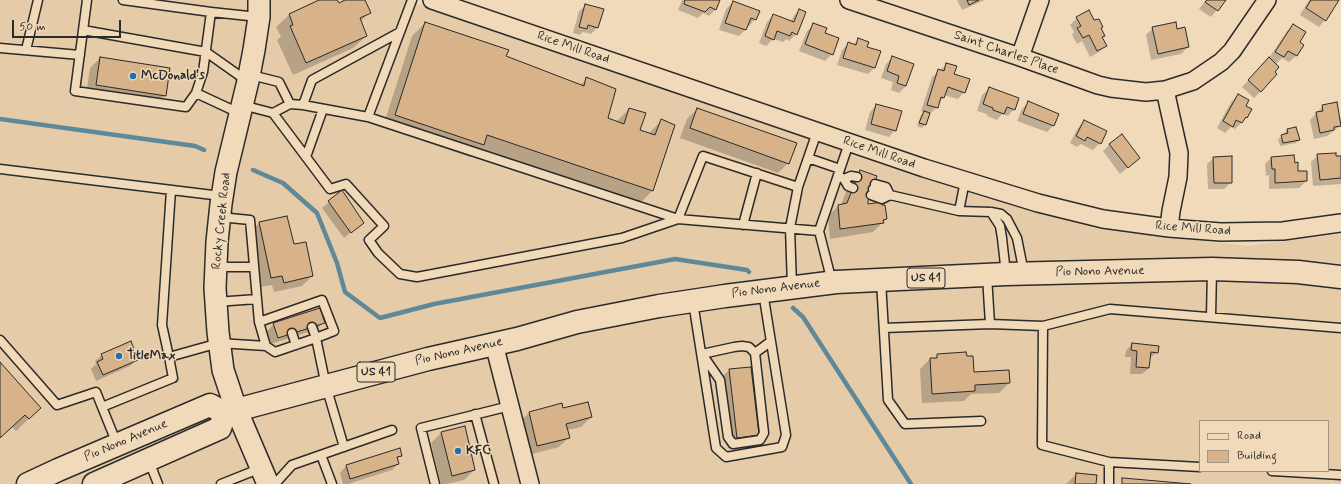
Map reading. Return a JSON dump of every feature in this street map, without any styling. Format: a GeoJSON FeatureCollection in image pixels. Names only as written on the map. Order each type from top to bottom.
{"type":"FeatureCollection","features":[{"type":"Feature","properties":{"kind":"main road","name":"Pio Nono Avenue"},"geometry":{"type":"LineString","coordinates":[[28,484],[117,444],[210,405],[231,411],[428,359],[494,344],[577,322],[693,301],[832,282],[1005,274],[1212,269],[1298,272],[1341,277]]}},
{"type":"Feature","properties":{"kind":"main road","name":"Pio Nono Avenue"},"geometry":{"type":"LineString","coordinates":[[94,484],[220,428],[231,411]]}},
{"type":"Feature","properties":{"kind":"street","name":"Rice Mill Road"},"geometry":{"type":"LineString","coordinates":[[432,0],[849,143],[965,181],[1038,203],[1103,219],[1169,228],[1221,232],[1283,231],[1341,223]]}},
{"type":"Feature","properties":{"kind":"street","name":"Saint Charles Place"},"geometry":{"type":"LineString","coordinates":[[849,0],[1020,57],[1098,85],[1140,92],[1165,90],[1193,81],[1221,62],[1232,51],[1267,0]]}},
{"type":"Feature","properties":{"kind":"street"},"geometry":{"type":"LineString","coordinates":[[1020,57],[1040,0]]}},
{"type":"Feature","properties":{"kind":"street","name":"Rocky Creek Road"},"geometry":{"type":"LineString","coordinates":[[259,9],[249,78],[222,196],[219,216],[216,242],[216,302],[219,343],[231,411],[264,476]]}},
{"type":"Feature","properties":{"kind":"street"},"geometry":{"type":"LineString","coordinates":[[1165,90],[1179,153],[1178,176],[1169,228]]}},
{"type":"Feature","properties":{"kind":"street"},"geometry":{"type":"LineString","coordinates":[[494,344],[530,484]]}},
{"type":"Feature","properties":{"kind":"lane"},"geometry":{"type":"LineString","coordinates":[[26,50],[38,0]]}},
{"type":"Feature","properties":{"kind":"lane"},"geometry":{"type":"LineString","coordinates":[[87,0],[75,91],[186,107],[196,93],[203,72],[211,12]]}},
{"type":"Feature","properties":{"kind":"lane"},"geometry":{"type":"LineString","coordinates":[[123,0],[211,12],[259,9]]}},
{"type":"Feature","properties":{"kind":"lane"},"geometry":{"type":"LineString","coordinates":[[368,117],[412,0]]}},
{"type":"Feature","properties":{"kind":"lane"},"geometry":{"type":"LineString","coordinates":[[83,30],[206,52],[249,78],[279,82],[290,104]]}},
{"type":"Feature","properties":{"kind":"lane"},"geometry":{"type":"LineString","coordinates":[[303,105],[312,80],[400,32]]}},
{"type":"Feature","properties":{"kind":"lane"},"geometry":{"type":"LineString","coordinates":[[0,48],[80,54]]}},
{"type":"Feature","properties":{"kind":"lane"},"geometry":{"type":"LineString","coordinates":[[196,93],[241,109],[274,113],[290,104],[368,117],[678,219],[819,231]]}},
{"type":"Feature","properties":{"kind":"lane"},"geometry":{"type":"LineString","coordinates":[[306,157],[323,109]]}},
{"type":"Feature","properties":{"kind":"lane"},"geometry":{"type":"LineString","coordinates":[[274,113],[330,189],[346,184],[384,226],[369,240],[378,253],[400,274],[417,277],[622,238],[678,219],[703,156],[798,187]]}},
{"type":"Feature","properties":{"kind":"lane"},"geometry":{"type":"LineString","coordinates":[[792,287],[790,228],[798,187],[817,132]]}},
{"type":"Feature","properties":{"kind":"lane"},"geometry":{"type":"LineString","coordinates":[[832,282],[819,231],[841,175],[849,143]]}},
{"type":"Feature","properties":{"kind":"lane"},"geometry":{"type":"LineString","coordinates":[[808,158],[855,182]]}},
{"type":"Feature","properties":{"kind":"lane"},"geometry":{"type":"LineString","coordinates":[[0,169],[222,196]]}},
{"type":"Feature","properties":{"kind":"lane"},"geometry":{"type":"LineString","coordinates":[[743,225],[757,173]]}},
{"type":"Feature","properties":{"kind":"lane"},"geometry":{"type":"LineString","coordinates":[[959,211],[965,181]]}},
{"type":"Feature","properties":{"kind":"lane"},"geometry":{"type":"LineString","coordinates":[[890,196],[886,187],[873,189],[882,199],[890,196],[959,211],[991,212],[1001,214],[1006,219],[1017,238],[990,324]]}},
{"type":"Feature","properties":{"kind":"lane"},"geometry":{"type":"LineString","coordinates":[[102,407],[173,378],[162,325],[171,190]]}},
{"type":"Feature","properties":{"kind":"lane"},"geometry":{"type":"LineString","coordinates":[[991,212],[1000,226],[1005,274]]}},
{"type":"Feature","properties":{"kind":"lane"},"geometry":{"type":"LineString","coordinates":[[219,216],[250,220],[259,322],[266,346]]}},
{"type":"Feature","properties":{"kind":"lane"},"geometry":{"type":"LineString","coordinates":[[216,267],[254,267]]}},
{"type":"Feature","properties":{"kind":"lane"},"geometry":{"type":"LineString","coordinates":[[1211,317],[1212,269]]}},
{"type":"Feature","properties":{"kind":"lane"},"geometry":{"type":"LineString","coordinates":[[881,280],[888,400],[904,424],[981,421]]}},
{"type":"Feature","properties":{"kind":"lane"},"geometry":{"type":"LineString","coordinates":[[693,301],[716,448],[726,457],[782,447],[786,435],[762,291]]}},
{"type":"Feature","properties":{"kind":"lane"},"geometry":{"type":"LineString","coordinates":[[216,302],[257,299]]}},
{"type":"Feature","properties":{"kind":"lane"},"geometry":{"type":"LineString","coordinates":[[169,357],[219,343],[266,346],[275,352],[334,331],[322,300],[306,309],[287,316],[259,322]]}},
{"type":"Feature","properties":{"kind":"lane"},"geometry":{"type":"LineString","coordinates":[[884,328],[990,324],[1043,326],[1110,309],[1341,328]]}},
{"type":"Feature","properties":{"kind":"lane"},"geometry":{"type":"LineString","coordinates":[[1043,326],[1042,445],[1109,462],[1199,467]]}},
{"type":"Feature","properties":{"kind":"lane"},"geometry":{"type":"LineString","coordinates":[[312,327],[316,338],[326,386],[344,447]]}},
{"type":"Feature","properties":{"kind":"lane"},"geometry":{"type":"LineString","coordinates":[[292,333],[296,345]]}},
{"type":"Feature","properties":{"kind":"lane"},"geometry":{"type":"LineString","coordinates":[[0,340],[58,405],[96,392],[117,444]]}},
{"type":"Feature","properties":{"kind":"lane"},"geometry":{"type":"LineString","coordinates":[[755,353],[770,342]]}},
{"type":"Feature","properties":{"kind":"lane"},"geometry":{"type":"LineString","coordinates":[[734,346],[749,347],[755,353],[764,433],[760,440],[733,444],[728,437],[720,380],[702,354],[734,346]]}},
{"type":"Feature","properties":{"kind":"lane"},"geometry":{"type":"LineString","coordinates":[[435,484],[421,428],[510,406]]}},
{"type":"Feature","properties":{"kind":"lane"},"geometry":{"type":"LineString","coordinates":[[475,414],[494,484]]}},
{"type":"Feature","properties":{"kind":"lane"},"geometry":{"type":"LineString","coordinates":[[275,484],[292,465],[392,430]]}},
{"type":"Feature","properties":{"kind":"lane"},"geometry":{"type":"LineString","coordinates":[[321,455],[332,484]]}},
{"type":"Feature","properties":{"kind":"lane"},"geometry":{"type":"LineString","coordinates":[[148,460],[158,484]]}},
{"type":"Feature","properties":{"kind":"lane"},"geometry":{"type":"LineString","coordinates":[[1109,462],[1109,484]]}},
{"type":"Feature","properties":{"kind":"lane"},"geometry":{"type":"LineString","coordinates":[[1289,472],[1341,475]]}},
{"type":"Feature","properties":{"kind":"lane"},"geometry":{"type":"LineString","coordinates":[[221,484],[264,476]]}},
{"type":"Feature","properties":{"kind":"shaded area"},"geometry":{"type":"Polygon","coordinates":[[[0,0],[406,0],[790,130],[1096,228],[1247,246],[1341,234],[1341,484],[0,484],[0,0]]]}},
{"type":"Feature","properties":{"kind":"building"},"geometry":{"type":"Polygon","coordinates":[[[319,0],[337,0],[339,3],[345,0],[365,0],[371,13],[360,18],[367,36],[306,63],[290,26],[293,25],[289,14],[319,0]]]}},
{"type":"Feature","properties":{"kind":"building"},"geometry":{"type":"Polygon","coordinates":[[[685,0],[720,0],[716,10],[710,7],[705,12],[684,4],[685,0]]]}},
{"type":"Feature","properties":{"kind":"building"},"geometry":{"type":"Polygon","coordinates":[[[967,0],[979,0],[969,5],[967,0]]]}},
{"type":"Feature","properties":{"kind":"building"},"geometry":{"type":"Polygon","coordinates":[[[1207,0],[1226,0],[1218,11],[1205,2],[1207,0]]]}},
{"type":"Feature","properties":{"kind":"building"},"geometry":{"type":"Polygon","coordinates":[[[1311,0],[1339,0],[1326,21],[1306,8],[1311,0]]]}},
{"type":"Feature","properties":{"kind":"building"},"geometry":{"type":"Polygon","coordinates":[[[733,1],[760,11],[756,20],[751,18],[746,30],[725,23],[733,1]]]}},
{"type":"Feature","properties":{"kind":"building"},"geometry":{"type":"Polygon","coordinates":[[[585,4],[604,9],[598,28],[588,25],[587,29],[579,27],[585,4]]]}},
{"type":"Feature","properties":{"kind":"building"},"geometry":{"type":"Polygon","coordinates":[[[799,9],[806,12],[797,35],[792,32],[790,36],[777,31],[774,40],[765,36],[773,14],[794,22],[799,9]]]}},
{"type":"Feature","properties":{"kind":"building"},"geometry":{"type":"Polygon","coordinates":[[[1089,10],[1094,20],[1099,19],[1103,27],[1101,28],[1105,36],[1102,37],[1107,46],[1097,51],[1089,35],[1083,38],[1077,28],[1081,26],[1076,17],[1089,10]]]}},
{"type":"Feature","properties":{"kind":"building"},"geometry":{"type":"Polygon","coordinates":[[[425,22],[509,50],[506,56],[584,86],[586,77],[616,89],[608,118],[624,124],[629,108],[646,113],[640,130],[655,135],[661,119],[675,125],[653,191],[487,135],[484,145],[395,115],[425,22]]]}},
{"type":"Feature","properties":{"kind":"building"},"geometry":{"type":"Polygon","coordinates":[[[1176,22],[1177,29],[1185,27],[1189,47],[1158,54],[1152,27],[1176,22]]]}},
{"type":"Feature","properties":{"kind":"building"},"geometry":{"type":"Polygon","coordinates":[[[813,23],[827,28],[825,33],[839,38],[833,55],[805,44],[813,23]]]}},
{"type":"Feature","properties":{"kind":"building"},"geometry":{"type":"Polygon","coordinates":[[[1293,24],[1306,32],[1300,42],[1304,45],[1297,56],[1288,51],[1284,57],[1275,52],[1293,24]]]}},
{"type":"Feature","properties":{"kind":"building"},"geometry":{"type":"Polygon","coordinates":[[[858,38],[869,42],[867,47],[881,51],[875,68],[843,58],[848,42],[856,45],[858,38]]]}},
{"type":"Feature","properties":{"kind":"building"},"geometry":{"type":"Polygon","coordinates":[[[892,56],[914,64],[906,86],[897,83],[899,76],[887,71],[892,56]]]}},
{"type":"Feature","properties":{"kind":"building","name":"McDonald's"},"geometry":{"type":"Polygon","coordinates":[[[100,57],[170,68],[166,96],[96,85],[100,57]]]}},
{"type":"Feature","properties":{"kind":"building"},"geometry":{"type":"Polygon","coordinates":[[[1269,57],[1279,67],[1275,72],[1277,74],[1261,92],[1248,80],[1269,57]]]}},
{"type":"Feature","properties":{"kind":"building"},"geometry":{"type":"Polygon","coordinates":[[[946,63],[957,66],[954,74],[970,79],[965,93],[948,87],[944,98],[941,97],[938,108],[927,105],[938,69],[944,71],[946,63]]]}},
{"type":"Feature","properties":{"kind":"building"},"geometry":{"type":"Polygon","coordinates":[[[989,87],[1019,98],[1015,110],[1007,107],[1004,114],[983,104],[989,87]]]}},
{"type":"Feature","properties":{"kind":"building"},"geometry":{"type":"Polygon","coordinates":[[[1238,94],[1249,100],[1246,106],[1252,109],[1242,123],[1236,120],[1233,127],[1223,121],[1238,94]]]}},
{"type":"Feature","properties":{"kind":"building"},"geometry":{"type":"Polygon","coordinates":[[[1028,101],[1059,114],[1054,126],[1023,114],[1028,101]]]}},
{"type":"Feature","properties":{"kind":"building"},"geometry":{"type":"Polygon","coordinates":[[[1337,102],[1341,126],[1334,127],[1334,130],[1320,133],[1316,112],[1323,111],[1322,105],[1337,102]]]}},
{"type":"Feature","properties":{"kind":"building"},"geometry":{"type":"Polygon","coordinates":[[[876,104],[902,111],[896,131],[871,124],[876,104]]]}},
{"type":"Feature","properties":{"kind":"building"},"geometry":{"type":"Polygon","coordinates":[[[697,108],[797,143],[789,164],[690,128],[697,108]]]}},
{"type":"Feature","properties":{"kind":"building"},"geometry":{"type":"Polygon","coordinates":[[[924,111],[930,113],[926,125],[919,123],[924,111]]]}},
{"type":"Feature","properties":{"kind":"building"},"geometry":{"type":"Polygon","coordinates":[[[1084,120],[1107,131],[1101,144],[1087,137],[1085,141],[1076,136],[1084,120]]]}},
{"type":"Feature","properties":{"kind":"building"},"geometry":{"type":"Polygon","coordinates":[[[1296,127],[1300,140],[1283,143],[1281,135],[1288,133],[1287,129],[1296,127]]]}},
{"type":"Feature","properties":{"kind":"building"},"geometry":{"type":"Polygon","coordinates":[[[1122,134],[1140,158],[1128,168],[1109,144],[1122,134]]]}},
{"type":"Feature","properties":{"kind":"building"},"geometry":{"type":"Polygon","coordinates":[[[1336,153],[1336,156],[1341,156],[1341,178],[1320,180],[1317,154],[1336,153]]]}},
{"type":"Feature","properties":{"kind":"building"},"geometry":{"type":"Polygon","coordinates":[[[1294,155],[1295,163],[1298,162],[1298,171],[1307,171],[1307,181],[1275,183],[1275,169],[1272,169],[1271,157],[1294,155]]]}},
{"type":"Feature","properties":{"kind":"building"},"geometry":{"type":"Polygon","coordinates":[[[1232,156],[1232,183],[1214,183],[1213,157],[1232,156]]]}},
{"type":"Feature","properties":{"kind":"building"},"geometry":{"type":"Polygon","coordinates":[[[860,170],[877,176],[868,204],[882,202],[882,205],[885,205],[887,219],[883,220],[884,223],[840,229],[838,205],[847,203],[860,170]]]}},
{"type":"Feature","properties":{"kind":"building"},"geometry":{"type":"Polygon","coordinates":[[[342,190],[364,223],[351,233],[328,201],[342,190]]]}},
{"type":"Feature","properties":{"kind":"building"},"geometry":{"type":"Polygon","coordinates":[[[287,216],[294,244],[306,242],[313,276],[284,283],[282,276],[271,278],[259,222],[287,216]]]}},
{"type":"Feature","properties":{"kind":"building"},"geometry":{"type":"Polygon","coordinates":[[[320,308],[325,323],[278,338],[273,323],[320,308]]]}},
{"type":"Feature","properties":{"kind":"building","name":"TitleMax"},"geometry":{"type":"Polygon","coordinates":[[[131,341],[138,360],[103,375],[97,362],[103,359],[101,354],[131,341]]]}},
{"type":"Feature","properties":{"kind":"building"},"geometry":{"type":"Polygon","coordinates":[[[1132,343],[1159,346],[1158,353],[1151,352],[1149,368],[1136,367],[1137,351],[1131,350],[1132,343]]]}},
{"type":"Feature","properties":{"kind":"building"},"geometry":{"type":"Polygon","coordinates":[[[966,352],[967,356],[973,356],[974,372],[1009,370],[1010,383],[975,385],[975,391],[932,394],[930,358],[937,358],[937,354],[966,352]]]}},
{"type":"Feature","properties":{"kind":"building"},"geometry":{"type":"Polygon","coordinates":[[[0,362],[41,408],[29,419],[25,415],[0,438],[0,362]]]}},
{"type":"Feature","properties":{"kind":"building"},"geometry":{"type":"Polygon","coordinates":[[[751,367],[759,435],[737,438],[729,369],[751,367]]]}},
{"type":"Feature","properties":{"kind":"building"},"geometry":{"type":"Polygon","coordinates":[[[588,402],[592,417],[566,424],[570,438],[537,446],[529,412],[562,403],[563,408],[588,402]]]}},
{"type":"Feature","properties":{"kind":"building","name":"KFC"},"geometry":{"type":"Polygon","coordinates":[[[465,426],[475,470],[452,476],[441,432],[465,426]]]}},
{"type":"Feature","properties":{"kind":"building"},"geometry":{"type":"Polygon","coordinates":[[[400,448],[402,456],[397,457],[399,464],[350,479],[346,465],[400,448]]]}},
{"type":"Feature","properties":{"kind":"building"},"geometry":{"type":"Polygon","coordinates":[[[1076,473],[1097,475],[1096,484],[1075,484],[1076,473]]]}},
{"type":"Feature","properties":{"kind":"building"},"geometry":{"type":"Polygon","coordinates":[[[1123,478],[1191,484],[1122,484],[1123,478]]]}},
{"type":"Feature","properties":{"kind":"waterway"},"geometry":{"type":"LineString","coordinates":[[0,119],[195,146],[204,150]]}},
{"type":"Feature","properties":{"kind":"waterway"},"geometry":{"type":"LineString","coordinates":[[253,170],[283,183],[317,213],[337,263],[345,292],[380,318],[434,304],[675,259],[747,270],[749,272]]}},
{"type":"Feature","properties":{"kind":"waterway"},"geometry":{"type":"LineString","coordinates":[[793,308],[803,317],[911,484]]}},
{"type":"Feature","properties":{"kind":"place","name":"McDonald's"},"geometry":{"type":"Point","coordinates":[133,76]}},
{"type":"Feature","properties":{"kind":"place","name":"TitleMax"},"geometry":{"type":"Point","coordinates":[119,356]}},
{"type":"Feature","properties":{"kind":"place","name":"KFC"},"geometry":{"type":"Point","coordinates":[458,451]}}]}
